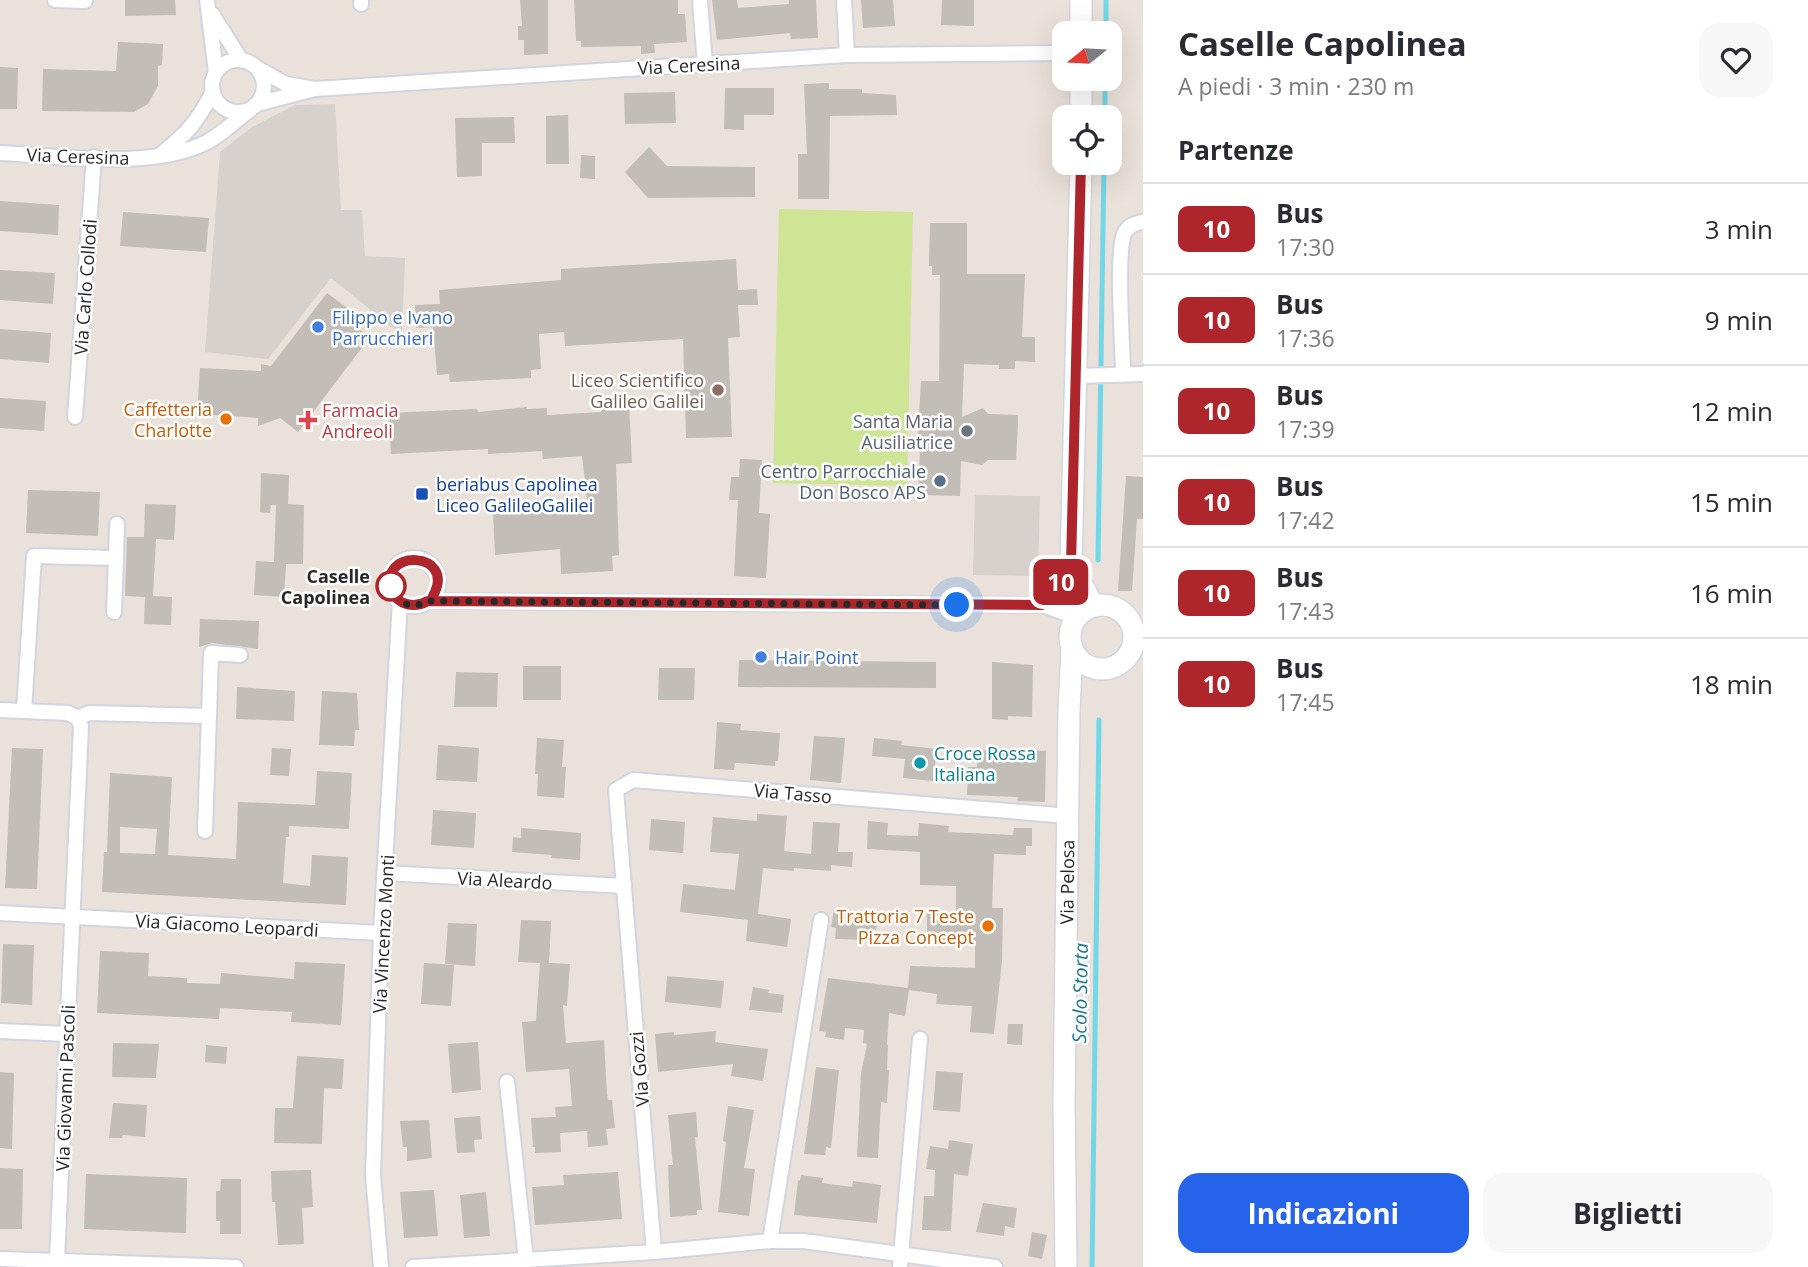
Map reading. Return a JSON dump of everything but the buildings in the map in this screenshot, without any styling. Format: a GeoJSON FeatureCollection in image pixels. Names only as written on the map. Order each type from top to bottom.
{"type":"FeatureCollection","features":[{"type":"Feature","properties":{"kind":"main road"},"geometry":{"type":"LineString","coordinates":[[1081,0],[1081,21]]}},
{"type":"Feature","properties":{"kind":"main road"},"geometry":{"type":"LineString","coordinates":[[1082,175],[1093,375],[1071,564],[1085,612]]}},
{"type":"Feature","properties":{"kind":"main road"},"geometry":{"type":"LineString","coordinates":[[1069,706],[1093,678],[1103,670],[1121,665],[1132,650],[1139,637],[1130,620],[1133,609],[1103,604],[1085,612],[1071,627],[1072,650],[1084,664],[1103,670]]}},
{"type":"Feature","properties":{"kind":"main road","name":"Via Pelosa"},"geometry":{"type":"LineString","coordinates":[[1066,1267],[1064,1104],[1072,650]]}},
{"type":"Feature","properties":{"kind":"street"},"geometry":{"type":"LineString","coordinates":[[55,0],[86,1]]}},
{"type":"Feature","properties":{"kind":"street"},"geometry":{"type":"LineString","coordinates":[[700,0],[705,65]]}},
{"type":"Feature","properties":{"kind":"street"},"geometry":{"type":"LineString","coordinates":[[844,0],[847,55]]}},
{"type":"Feature","properties":{"kind":"street"},"geometry":{"type":"LineString","coordinates":[[207,2],[223,34],[241,60],[224,64],[216,72]]}},
{"type":"Feature","properties":{"kind":"street"},"geometry":{"type":"LineString","coordinates":[[156,158],[181,139],[197,122],[213,92],[216,72],[207,2]]}},
{"type":"Feature","properties":{"kind":"street","name":"Via Ceresina"},"geometry":{"type":"LineString","coordinates":[[213,92],[221,106],[241,112],[315,89],[847,55],[1052,52]]}},
{"type":"Feature","properties":{"kind":"street","name":"Via Ceresina"},"geometry":{"type":"LineString","coordinates":[[241,60],[286,84],[315,89]]}},
{"type":"Feature","properties":{"kind":"street"},"geometry":{"type":"LineString","coordinates":[[253,107],[265,87],[258,69]]}},
{"type":"Feature","properties":{"kind":"street","name":"Via Ceresina"},"geometry":{"type":"LineString","coordinates":[[0,153],[156,158],[186,152],[210,141],[253,107]]}},
{"type":"Feature","properties":{"kind":"street","name":"Via Carlo Collodi"},"geometry":{"type":"LineString","coordinates":[[75,417],[94,157]]}},
{"type":"Feature","properties":{"kind":"street"},"geometry":{"type":"LineString","coordinates":[[1123,374],[1120,252],[1125,231],[1133,224],[1143,222]]}},
{"type":"Feature","properties":{"kind":"street"},"geometry":{"type":"LineString","coordinates":[[1093,375],[1143,373]]}},
{"type":"Feature","properties":{"kind":"street"},"geometry":{"type":"LineString","coordinates":[[114,612],[117,524]]}},
{"type":"Feature","properties":{"kind":"street"},"geometry":{"type":"LineString","coordinates":[[24,711],[34,556],[116,558]]}},
{"type":"Feature","properties":{"kind":"street"},"geometry":{"type":"LineString","coordinates":[[459,602],[424,561],[409,559],[402,562],[396,567],[390,581],[391,589],[400,601],[414,606],[428,601],[459,602],[1042,605],[1085,612]]}},
{"type":"Feature","properties":{"kind":"street"},"geometry":{"type":"LineString","coordinates":[[1042,605],[1065,577],[1071,564]]}},
{"type":"Feature","properties":{"kind":"street"},"geometry":{"type":"LineString","coordinates":[[428,601],[436,590],[437,576]]}},
{"type":"Feature","properties":{"kind":"street","name":"Via Vincenzo Monti"},"geometry":{"type":"LineString","coordinates":[[381,1267],[373,1175],[381,933],[400,601]]}},
{"type":"Feature","properties":{"kind":"street"},"geometry":{"type":"LineString","coordinates":[[205,831],[211,653],[240,654]]}},
{"type":"Feature","properties":{"kind":"street"},"geometry":{"type":"LineString","coordinates":[[0,710],[68,713],[78,718],[89,713],[209,716]]}},
{"type":"Feature","properties":{"kind":"street","name":"Via Giovanni Pascoli"},"geometry":{"type":"LineString","coordinates":[[57,1261],[81,726],[78,718]]}},
{"type":"Feature","properties":{"kind":"street","name":"Via Tasso"},"geometry":{"type":"LineString","coordinates":[[624,887],[616,790],[632,780],[1069,816]]}},
{"type":"Feature","properties":{"kind":"street","name":"Via Aleardo"},"geometry":{"type":"LineString","coordinates":[[386,873],[624,887]]}},
{"type":"Feature","properties":{"kind":"street","name":"Via Gozzi"},"geometry":{"type":"LineString","coordinates":[[624,887],[654,1252]]}},
{"type":"Feature","properties":{"kind":"street"},"geometry":{"type":"LineString","coordinates":[[0,913],[72,916]]}},
{"type":"Feature","properties":{"kind":"street","name":"Via Giacomo Leopardi"},"geometry":{"type":"LineString","coordinates":[[72,916],[381,933]]}},
{"type":"Feature","properties":{"kind":"street"},"geometry":{"type":"LineString","coordinates":[[770,1241],[821,920]]}},
{"type":"Feature","properties":{"kind":"street"},"geometry":{"type":"LineString","coordinates":[[0,1031],[67,1034]]}},
{"type":"Feature","properties":{"kind":"street"},"geometry":{"type":"LineString","coordinates":[[901,1261],[920,1040]]}},
{"type":"Feature","properties":{"kind":"street"},"geometry":{"type":"LineString","coordinates":[[507,1082],[526,1260]]}},
{"type":"Feature","properties":{"kind":"street"},"geometry":{"type":"LineString","coordinates":[[413,1267],[654,1252],[770,1241],[803,1241],[901,1261],[995,1267]]}},
{"type":"Feature","properties":{"kind":"street"},"geometry":{"type":"LineString","coordinates":[[0,1259],[236,1267]]}},
{"type":"Feature","properties":{"kind":"green space"},"geometry":{"type":"Polygon","coordinates":[[[779,209],[913,212],[907,486],[773,483],[779,209]]]}},
{"type":"Feature","properties":{"kind":"shaded area"},"geometry":{"type":"Polygon","coordinates":[[[335,104],[341,210],[362,210],[365,256],[405,258],[402,335],[331,278],[268,359],[205,352],[220,152],[252,127],[295,105],[335,104]]]}},
{"type":"Feature","properties":{"kind":"shaded area"},"geometry":{"type":"Polygon","coordinates":[[[975,495],[1040,496],[1038,576],[973,575],[975,495]]]}},
{"type":"Feature","properties":{"kind":"waterway","name":"Scolo Storta"},"geometry":{"type":"LineString","coordinates":[[1106,0],[1106,21]]}},
{"type":"Feature","properties":{"kind":"waterway","name":"Scolo Storta"},"geometry":{"type":"LineString","coordinates":[[1105,91],[1105,105]]}},
{"type":"Feature","properties":{"kind":"waterway","name":"Scolo Storta"},"geometry":{"type":"LineString","coordinates":[[1098,560],[1104,175]]}},
{"type":"Feature","properties":{"kind":"waterway","name":"Scolo Storta"},"geometry":{"type":"LineString","coordinates":[[1092,1267],[1099,720]]}},
{"type":"Feature","properties":{"kind":"bus line","name":"10"},"geometry":{"type":"LineString","coordinates":[[433,596],[438,583],[437,576],[435,570],[424,561],[409,559],[402,562],[392,573],[390,581],[394,596],[407,605],[414,606],[428,601],[1042,605],[1065,577],[1071,564],[1081,175]]}},
{"type":"Feature","properties":{"kind":"place","name":"Filippo e Ivano Parrucchieri"},"geometry":{"type":"Point","coordinates":[318,327]}},
{"type":"Feature","properties":{"kind":"place","name":"Liceo Scientifico Galileo Galilei"},"geometry":{"type":"Point","coordinates":[718,390]}},
{"type":"Feature","properties":{"kind":"place","name":"Caffetteria Charlotte"},"geometry":{"type":"Point","coordinates":[226,419]}},
{"type":"Feature","properties":{"kind":"place","name":"Farmacia Andreoli"},"geometry":{"type":"Point","coordinates":[308,420]}},
{"type":"Feature","properties":{"kind":"place","name":"Santa Maria Ausiliatrice"},"geometry":{"type":"Point","coordinates":[967,431]}},
{"type":"Feature","properties":{"kind":"place","name":"Centro Parrocchiale Don Bosco APS"},"geometry":{"type":"Point","coordinates":[940,481]}},
{"type":"Feature","properties":{"kind":"place","name":"beriabus Capolinea Liceo GalileoGalilei"},"geometry":{"type":"Point","coordinates":[422,494]}},
{"type":"Feature","properties":{"kind":"place","name":"Caselle Capolinea"},"geometry":{"type":"Point","coordinates":[391,586]}},
{"type":"Feature","properties":{"kind":"place","name":"Hair Point"},"geometry":{"type":"Point","coordinates":[761,657]}},
{"type":"Feature","properties":{"kind":"place","name":"Croce Rossa Italiana"},"geometry":{"type":"Point","coordinates":[920,763]}},
{"type":"Feature","properties":{"kind":"place","name":"Trattoria 7 Teste Pizza Concept"},"geometry":{"type":"Point","coordinates":[988,926]}},
{"type":"Feature","properties":{"kind":"route"},"geometry":{"type":"LineString","coordinates":[[391,586],[394,596],[407,605],[414,606],[428,601],[957,605]]}}]}
